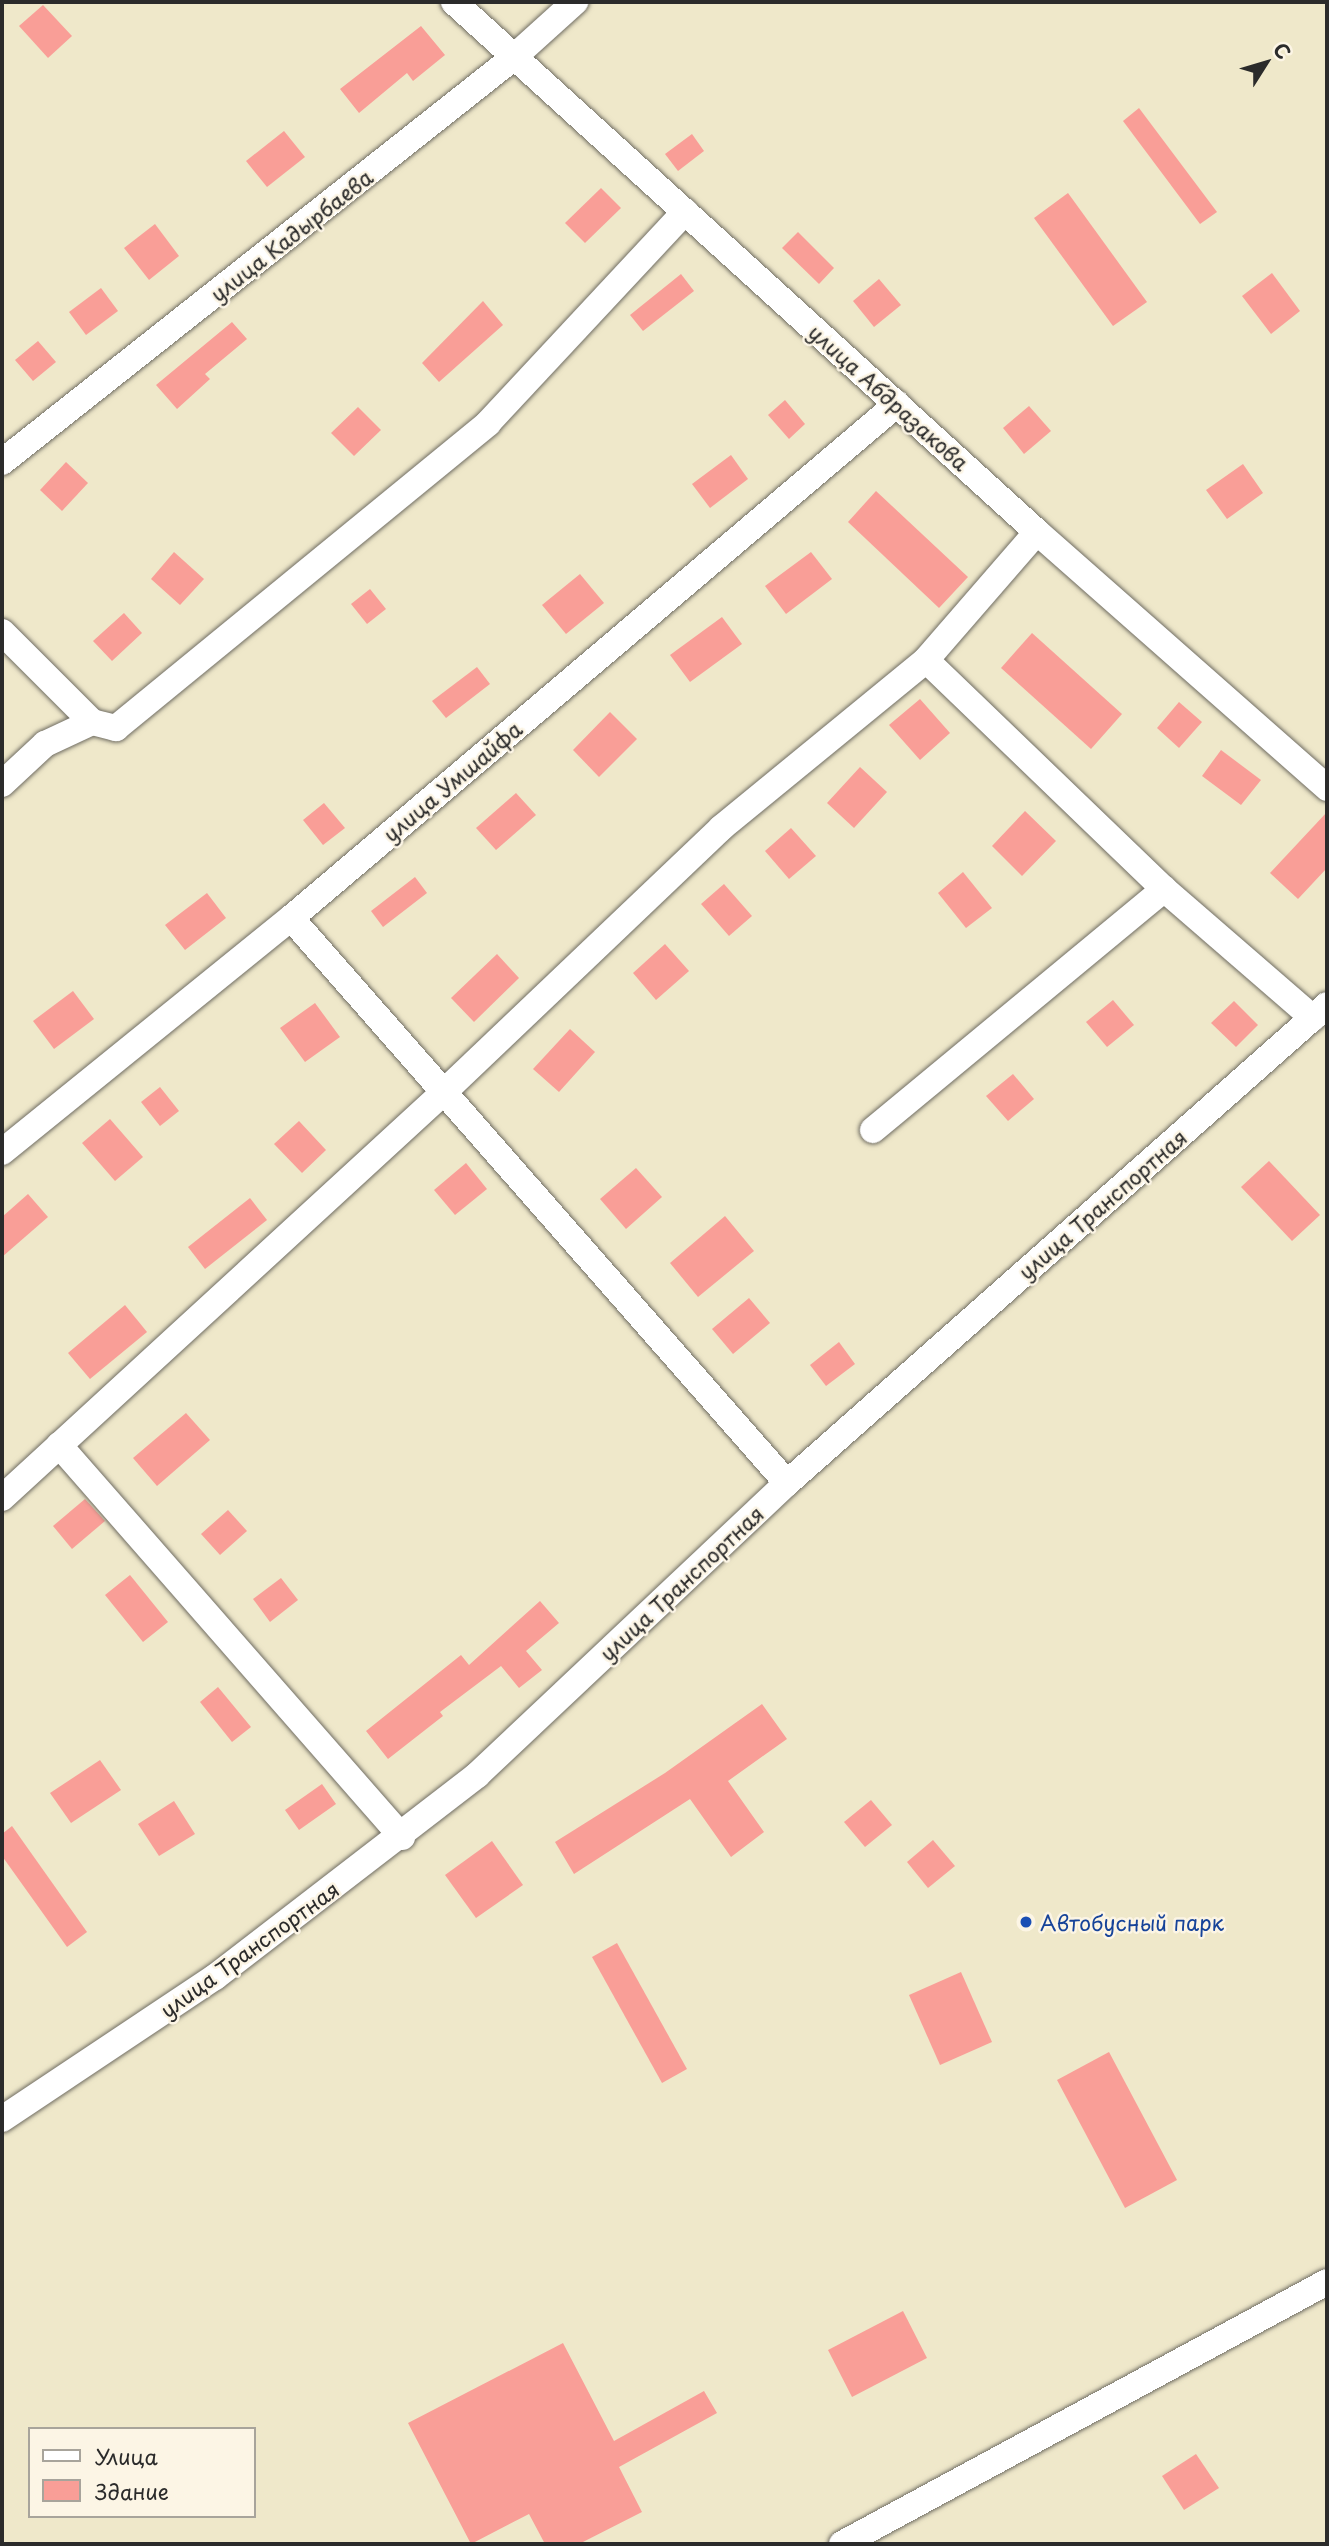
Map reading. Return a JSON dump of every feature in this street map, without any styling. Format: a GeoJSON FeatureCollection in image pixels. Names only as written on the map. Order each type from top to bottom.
{"type":"FeatureCollection","features":[{"type":"Feature","properties":{"kind":"street","name":"улица Абдразакова"},"geometry":{"type":"LineString","coordinates":[[454,2],[1037,532],[1327,788]]}},
{"type":"Feature","properties":{"kind":"street","name":"улица Кадырбаева"},"geometry":{"type":"LineString","coordinates":[[2,463],[513,58],[575,2]]}},
{"type":"Feature","properties":{"kind":"street"},"geometry":{"type":"LineString","coordinates":[[2,632],[92,722],[116,728],[488,423],[685,212]]}},
{"type":"Feature","properties":{"kind":"street","name":"улица Умшайфа"},"geometry":{"type":"LineString","coordinates":[[2,1152],[291,918],[897,404]]}},
{"type":"Feature","properties":{"kind":"street"},"geometry":{"type":"LineString","coordinates":[[2,1498],[445,1091],[721,828],[926,660],[1037,532]]}},
{"type":"Feature","properties":{"kind":"street"},"geometry":{"type":"LineString","coordinates":[[926,660],[1164,889],[1320,1012]]}},
{"type":"Feature","properties":{"kind":"street"},"geometry":{"type":"LineString","coordinates":[[2,785],[45,744],[92,722]]}},
{"type":"Feature","properties":{"kind":"street"},"geometry":{"type":"LineString","coordinates":[[873,1130],[1164,889]]}},
{"type":"Feature","properties":{"kind":"street"},"geometry":{"type":"LineString","coordinates":[[291,918],[787,1483]]}},
{"type":"Feature","properties":{"kind":"street","name":"улица Транспортная"},"geometry":{"type":"LineString","coordinates":[[2,2119],[215,1977],[402,1837],[478,1775],[787,1483],[1320,1012]]}},
{"type":"Feature","properties":{"kind":"street"},"geometry":{"type":"LineString","coordinates":[[59,1445],[402,1837]]}},
{"type":"Feature","properties":{"kind":"street"},"geometry":{"type":"LineString","coordinates":[[842,2544],[1327,2282]]}},
{"type":"Feature","properties":{"kind":"building"},"geometry":{"type":"Polygon","coordinates":[[[43,5],[72,36],[48,58],[19,26],[43,5]]]}},
{"type":"Feature","properties":{"kind":"building"},"geometry":{"type":"Polygon","coordinates":[[[421,26],[445,55],[413,81],[407,73],[359,113],[340,89],[421,26]]]}},
{"type":"Feature","properties":{"kind":"building"},"geometry":{"type":"Polygon","coordinates":[[[1139,108],[1217,212],[1200,224],[1123,121],[1139,108]]]}},
{"type":"Feature","properties":{"kind":"building"},"geometry":{"type":"Polygon","coordinates":[[[284,131],[305,157],[267,187],[246,161],[284,131]]]}},
{"type":"Feature","properties":{"kind":"building"},"geometry":{"type":"Polygon","coordinates":[[[692,134],[704,151],[678,171],[665,154],[692,134]]]}},
{"type":"Feature","properties":{"kind":"building"},"geometry":{"type":"Polygon","coordinates":[[[601,188],[621,208],[585,243],[565,223],[601,188]]]}},
{"type":"Feature","properties":{"kind":"building"},"geometry":{"type":"Polygon","coordinates":[[[1068,193],[1147,302],[1113,326],[1034,218],[1068,193]]]}},
{"type":"Feature","properties":{"kind":"building"},"geometry":{"type":"Polygon","coordinates":[[[155,224],[179,256],[149,280],[124,248],[155,224]]]}},
{"type":"Feature","properties":{"kind":"building"},"geometry":{"type":"Polygon","coordinates":[[[798,232],[834,268],[819,284],[782,248],[798,232]]]}},
{"type":"Feature","properties":{"kind":"building"},"geometry":{"type":"Polygon","coordinates":[[[1272,273],[1300,311],[1271,334],[1242,296],[1272,273]]]}},
{"type":"Feature","properties":{"kind":"building"},"geometry":{"type":"Polygon","coordinates":[[[681,274],[694,291],[643,331],[630,315],[681,274]]]}},
{"type":"Feature","properties":{"kind":"building"},"geometry":{"type":"Polygon","coordinates":[[[879,279],[901,305],[874,327],[853,301],[879,279]]]}},
{"type":"Feature","properties":{"kind":"building"},"geometry":{"type":"Polygon","coordinates":[[[101,288],[118,311],[86,335],[69,312],[101,288]]]}},
{"type":"Feature","properties":{"kind":"building"},"geometry":{"type":"Polygon","coordinates":[[[483,301],[503,325],[439,382],[422,363],[483,301]]]}},
{"type":"Feature","properties":{"kind":"building"},"geometry":{"type":"Polygon","coordinates":[[[232,322],[247,339],[205,374],[210,379],[177,409],[156,385],[232,322]]]}},
{"type":"Feature","properties":{"kind":"building"},"geometry":{"type":"Polygon","coordinates":[[[38,341],[56,362],[33,381],[15,360],[38,341]]]}},
{"type":"Feature","properties":{"kind":"building"},"geometry":{"type":"Polygon","coordinates":[[[785,400],[805,424],[789,439],[768,415],[785,400]]]}},
{"type":"Feature","properties":{"kind":"building"},"geometry":{"type":"Polygon","coordinates":[[[1029,406],[1051,431],[1024,454],[1003,428],[1029,406]]]}},
{"type":"Feature","properties":{"kind":"building"},"geometry":{"type":"Polygon","coordinates":[[[358,407],[381,430],[354,456],[331,433],[358,407]]]}},
{"type":"Feature","properties":{"kind":"building"},"geometry":{"type":"Polygon","coordinates":[[[731,455],[748,479],[710,508],[692,484],[731,455]]]}},
{"type":"Feature","properties":{"kind":"building"},"geometry":{"type":"Polygon","coordinates":[[[66,462],[88,483],[62,511],[40,490],[66,462]]]}},
{"type":"Feature","properties":{"kind":"building"},"geometry":{"type":"Polygon","coordinates":[[[1243,464],[1263,493],[1227,519],[1206,490],[1243,464]]]}},
{"type":"Feature","properties":{"kind":"building"},"geometry":{"type":"Polygon","coordinates":[[[876,491],[968,577],[939,608],[848,522],[876,491]]]}},
{"type":"Feature","properties":{"kind":"building"},"geometry":{"type":"Polygon","coordinates":[[[174,552],[204,579],[180,605],[151,579],[174,552]]]}},
{"type":"Feature","properties":{"kind":"building"},"geometry":{"type":"Polygon","coordinates":[[[811,552],[832,579],[786,614],[765,586],[811,552]]]}},
{"type":"Feature","properties":{"kind":"building"},"geometry":{"type":"Polygon","coordinates":[[[580,574],[604,603],[566,634],[542,605],[580,574]]]}},
{"type":"Feature","properties":{"kind":"building"},"geometry":{"type":"Polygon","coordinates":[[[370,589],[386,609],[367,624],[351,604],[370,589]]]}},
{"type":"Feature","properties":{"kind":"building"},"geometry":{"type":"Polygon","coordinates":[[[124,613],[142,633],[112,661],[93,641],[124,613]]]}},
{"type":"Feature","properties":{"kind":"building"},"geometry":{"type":"Polygon","coordinates":[[[722,617],[742,644],[690,682],[670,655],[722,617]]]}},
{"type":"Feature","properties":{"kind":"building"},"geometry":{"type":"Polygon","coordinates":[[[1032,633],[1122,714],[1091,749],[1001,668],[1032,633]]]}},
{"type":"Feature","properties":{"kind":"building"},"geometry":{"type":"Polygon","coordinates":[[[477,667],[490,684],[446,718],[432,701],[477,667]]]}},
{"type":"Feature","properties":{"kind":"building"},"geometry":{"type":"Polygon","coordinates":[[[920,699],[950,733],[920,760],[889,725],[920,699]]]}},
{"type":"Feature","properties":{"kind":"building"},"geometry":{"type":"Polygon","coordinates":[[[1179,702],[1202,722],[1179,748],[1157,728],[1179,702]]]}},
{"type":"Feature","properties":{"kind":"building"},"geometry":{"type":"Polygon","coordinates":[[[610,712],[637,739],[599,777],[573,750],[610,712]]]}},
{"type":"Feature","properties":{"kind":"building"},"geometry":{"type":"Polygon","coordinates":[[[1221,750],[1261,780],[1241,805],[1202,776],[1221,750]]]}},
{"type":"Feature","properties":{"kind":"building"},"geometry":{"type":"Polygon","coordinates":[[[860,767],[887,792],[854,828],[827,803],[860,767]]]}},
{"type":"Feature","properties":{"kind":"building"},"geometry":{"type":"Polygon","coordinates":[[[516,793],[536,815],[496,850],[476,828],[516,793]]]}},
{"type":"Feature","properties":{"kind":"building"},"geometry":{"type":"Polygon","coordinates":[[[324,803],[345,828],[323,845],[303,820],[324,803]]]}},
{"type":"Feature","properties":{"kind":"building"},"geometry":{"type":"Polygon","coordinates":[[[1025,811],[1056,841],[1022,876],[992,846],[1025,811]]]}},
{"type":"Feature","properties":{"kind":"building"},"geometry":{"type":"Polygon","coordinates":[[[1327,812],[1327,868],[1298,899],[1270,873],[1327,812]]]}},
{"type":"Feature","properties":{"kind":"building"},"geometry":{"type":"Polygon","coordinates":[[[791,828],[816,856],[789,879],[765,851],[791,828]]]}},
{"type":"Feature","properties":{"kind":"building"},"geometry":{"type":"Polygon","coordinates":[[[963,872],[992,908],[966,928],[938,893],[963,872]]]}},
{"type":"Feature","properties":{"kind":"building"},"geometry":{"type":"Polygon","coordinates":[[[415,877],[427,893],[383,927],[371,911],[415,877]]]}},
{"type":"Feature","properties":{"kind":"building"},"geometry":{"type":"Polygon","coordinates":[[[724,884],[752,916],[729,936],[701,904],[724,884]]]}},
{"type":"Feature","properties":{"kind":"building"},"geometry":{"type":"Polygon","coordinates":[[[207,893],[226,918],[185,950],[165,925],[207,893]]]}},
{"type":"Feature","properties":{"kind":"building"},"geometry":{"type":"Polygon","coordinates":[[[665,944],[689,971],[656,1000],[633,973],[665,944]]]}},
{"type":"Feature","properties":{"kind":"building"},"geometry":{"type":"Polygon","coordinates":[[[497,954],[519,978],[474,1022],[451,998],[497,954]]]}},
{"type":"Feature","properties":{"kind":"building"},"geometry":{"type":"Polygon","coordinates":[[[73,991],[94,1019],[54,1049],[33,1021],[73,991]]]}},
{"type":"Feature","properties":{"kind":"building"},"geometry":{"type":"Polygon","coordinates":[[[1113,1000],[1134,1025],[1107,1047],[1086,1022],[1113,1000]]]}},
{"type":"Feature","properties":{"kind":"building"},"geometry":{"type":"Polygon","coordinates":[[[1234,1001],[1258,1025],[1236,1047],[1211,1023],[1234,1001]]]}},
{"type":"Feature","properties":{"kind":"building"},"geometry":{"type":"Polygon","coordinates":[[[315,1003],[340,1037],[305,1062],[280,1028],[315,1003]]]}},
{"type":"Feature","properties":{"kind":"building"},"geometry":{"type":"Polygon","coordinates":[[[570,1029],[595,1052],[559,1092],[533,1069],[570,1029]]]}},
{"type":"Feature","properties":{"kind":"building"},"geometry":{"type":"Polygon","coordinates":[[[1013,1074],[1034,1099],[1008,1121],[986,1096],[1013,1074]]]}},
{"type":"Feature","properties":{"kind":"building"},"geometry":{"type":"Polygon","coordinates":[[[160,1087],[179,1111],[160,1126],[141,1102],[160,1087]]]}},
{"type":"Feature","properties":{"kind":"building"},"geometry":{"type":"Polygon","coordinates":[[[110,1119],[143,1157],[115,1181],[82,1143],[110,1119]]]}},
{"type":"Feature","properties":{"kind":"building"},"geometry":{"type":"Polygon","coordinates":[[[299,1121],[326,1150],[302,1173],[274,1144],[299,1121]]]}},
{"type":"Feature","properties":{"kind":"building"},"geometry":{"type":"Polygon","coordinates":[[[1269,1161],[1320,1215],[1292,1241],[1241,1187],[1269,1161]]]}},
{"type":"Feature","properties":{"kind":"building"},"geometry":{"type":"Polygon","coordinates":[[[466,1163],[487,1189],[455,1215],[434,1190],[466,1163]]]}},
{"type":"Feature","properties":{"kind":"building"},"geometry":{"type":"Polygon","coordinates":[[[636,1168],[662,1197],[626,1229],[600,1199],[636,1168]]]}},
{"type":"Feature","properties":{"kind":"building"},"geometry":{"type":"Polygon","coordinates":[[[28,1194],[48,1217],[2,1257],[2,1217],[28,1194]]]}},
{"type":"Feature","properties":{"kind":"building"},"geometry":{"type":"Polygon","coordinates":[[[250,1198],[267,1220],[205,1269],[188,1247],[250,1198]]]}},
{"type":"Feature","properties":{"kind":"building"},"geometry":{"type":"Polygon","coordinates":[[[725,1216],[754,1251],[698,1297],[670,1263],[725,1216]]]}},
{"type":"Feature","properties":{"kind":"building"},"geometry":{"type":"Polygon","coordinates":[[[749,1298],[770,1323],[733,1354],[712,1329],[749,1298]]]}},
{"type":"Feature","properties":{"kind":"building"},"geometry":{"type":"Polygon","coordinates":[[[125,1305],[147,1332],[90,1379],[68,1353],[125,1305]]]}},
{"type":"Feature","properties":{"kind":"building"},"geometry":{"type":"Polygon","coordinates":[[[839,1342],[855,1364],[826,1386],[810,1365],[839,1342]]]}},
{"type":"Feature","properties":{"kind":"building"},"geometry":{"type":"Polygon","coordinates":[[[186,1413],[210,1440],[157,1486],[133,1458],[186,1413]]]}},
{"type":"Feature","properties":{"kind":"building"},"geometry":{"type":"Polygon","coordinates":[[[85,1499],[105,1521],[72,1549],[53,1526],[85,1499]]]}},
{"type":"Feature","properties":{"kind":"building"},"geometry":{"type":"Polygon","coordinates":[[[228,1510],[247,1531],[220,1555],[201,1534],[228,1510]]]}},
{"type":"Feature","properties":{"kind":"building"},"geometry":{"type":"Polygon","coordinates":[[[130,1575],[168,1622],[143,1642],[105,1595],[130,1575]]]}},
{"type":"Feature","properties":{"kind":"building"},"geometry":{"type":"Polygon","coordinates":[[[281,1578],[298,1600],[270,1622],[253,1599],[281,1578]]]}},
{"type":"Feature","properties":{"kind":"building"},"geometry":{"type":"Polygon","coordinates":[[[540,1601],[559,1623],[526,1651],[542,1670],[519,1688],[501,1666],[440,1712],[443,1716],[388,1759],[366,1731],[461,1655],[469,1665],[540,1601]]]}},
{"type":"Feature","properties":{"kind":"building"},"geometry":{"type":"Polygon","coordinates":[[[218,1687],[251,1727],[232,1742],[200,1702],[218,1687]]]}},
{"type":"Feature","properties":{"kind":"building"},"geometry":{"type":"Polygon","coordinates":[[[762,1704],[787,1739],[728,1781],[764,1832],[731,1857],[690,1799],[574,1874],[555,1842],[665,1773],[762,1704]]]}},
{"type":"Feature","properties":{"kind":"building"},"geometry":{"type":"Polygon","coordinates":[[[100,1760],[121,1790],[71,1823],[50,1793],[100,1760]]]}},
{"type":"Feature","properties":{"kind":"building"},"geometry":{"type":"Polygon","coordinates":[[[322,1784],[336,1804],[299,1830],[285,1810],[322,1784]]]}},
{"type":"Feature","properties":{"kind":"building"},"geometry":{"type":"Polygon","coordinates":[[[871,1800],[892,1825],[865,1847],[844,1822],[871,1800]]]}},
{"type":"Feature","properties":{"kind":"building"},"geometry":{"type":"Polygon","coordinates":[[[174,1801],[195,1834],[159,1856],[138,1824],[174,1801]]]}},
{"type":"Feature","properties":{"kind":"building"},"geometry":{"type":"Polygon","coordinates":[[[12,1826],[87,1932],[67,1947],[2,1856],[2,1834],[12,1826]]]}},
{"type":"Feature","properties":{"kind":"building"},"geometry":{"type":"Polygon","coordinates":[[[933,1840],[955,1866],[928,1888],[907,1862],[933,1840]]]}},
{"type":"Feature","properties":{"kind":"building"},"geometry":{"type":"Polygon","coordinates":[[[492,1841],[523,1885],[476,1918],[445,1875],[492,1841]]]}},
{"type":"Feature","properties":{"kind":"building"},"geometry":{"type":"Polygon","coordinates":[[[617,1943],[687,2069],[662,2083],[592,1957],[617,1943]]]}},
{"type":"Feature","properties":{"kind":"building"},"geometry":{"type":"Polygon","coordinates":[[[961,1972],[992,2042],[940,2065],[909,1995],[961,1972]]]}},
{"type":"Feature","properties":{"kind":"building"},"geometry":{"type":"Polygon","coordinates":[[[1109,2052],[1177,2180],[1125,2208],[1057,2080],[1109,2052]]]}},
{"type":"Feature","properties":{"kind":"building"},"geometry":{"type":"Polygon","coordinates":[[[903,2311],[927,2358],[852,2397],[828,2350],[903,2311]]]}},
{"type":"Feature","properties":{"kind":"building"},"geometry":{"type":"Polygon","coordinates":[[[563,2343],[614,2441],[704,2391],[717,2413],[619,2467],[642,2512],[579,2544],[545,2544],[529,2514],[471,2544],[408,2423],[563,2343]]]}},
{"type":"Feature","properties":{"kind":"building"},"geometry":{"type":"Polygon","coordinates":[[[1196,2454],[1219,2488],[1184,2510],[1162,2476],[1196,2454]]]}},
{"type":"Feature","properties":{"kind":"place","name":"Автобусный парк"},"geometry":{"type":"Point","coordinates":[1026,1922]}}]}
